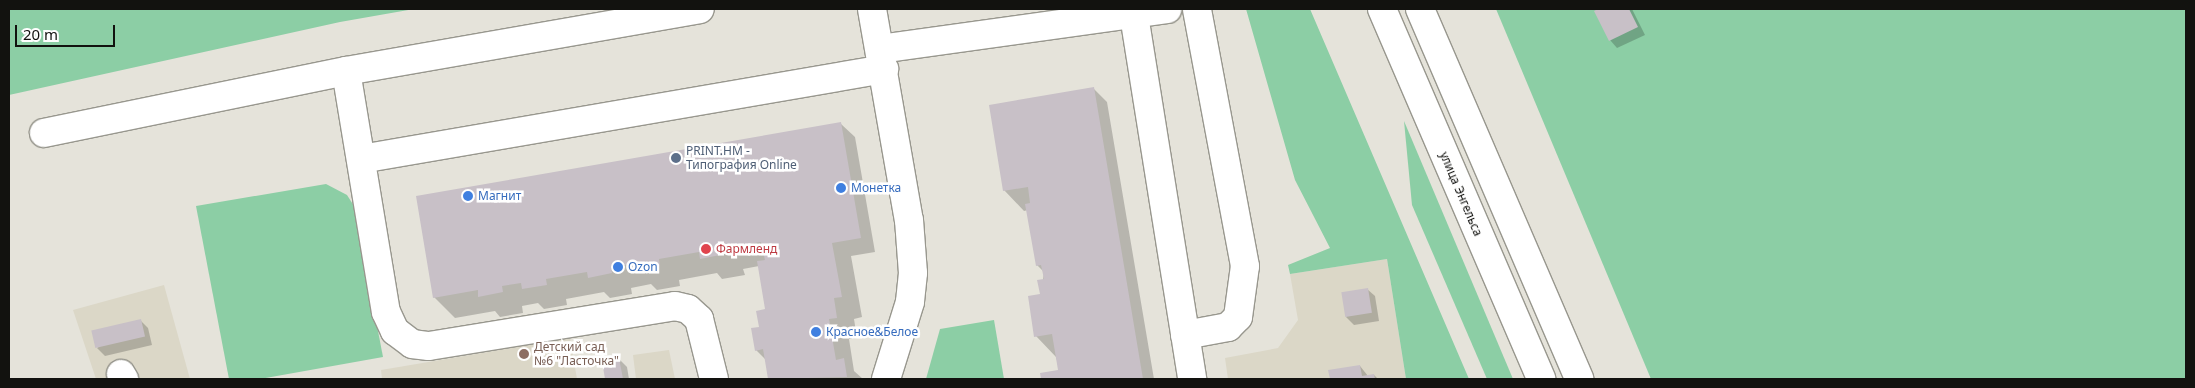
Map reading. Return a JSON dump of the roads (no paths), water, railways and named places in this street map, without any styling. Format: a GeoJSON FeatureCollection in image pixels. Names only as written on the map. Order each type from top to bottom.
{"type":"FeatureCollection","features":[{"type":"Feature","properties":{"kind":"main road"},"geometry":{"type":"LineString","coordinates":[[44,133],[346,70],[700,9]]}},
{"type":"Feature","properties":{"kind":"main road"},"geometry":{"type":"LineString","coordinates":[[872,9],[909,220],[913,273],[910,302],[886,379]]}},
{"type":"Feature","properties":{"kind":"main road"},"geometry":{"type":"LineString","coordinates":[[361,159],[1133,11],[1167,9]]}},
{"type":"Feature","properties":{"kind":"main road"},"geometry":{"type":"LineString","coordinates":[[1185,335],[1228,327],[1238,317],[1245,266],[1198,9]]}},
{"type":"Feature","properties":{"kind":"main road","name":"улица Энгельса"},"geometry":{"type":"LineString","coordinates":[[1382,9],[1541,379]]}},
{"type":"Feature","properties":{"kind":"main road"},"geometry":{"type":"LineString","coordinates":[[1420,9],[1579,379]]}},
{"type":"Feature","properties":{"kind":"main road"},"geometry":{"type":"LineString","coordinates":[[1133,11],[1192,379]]}},
{"type":"Feature","properties":{"kind":"main road"},"geometry":{"type":"LineString","coordinates":[[346,70],[386,312],[395,331],[412,344],[428,346],[676,306],[688,309],[699,319],[714,379]]}},
{"type":"Feature","properties":{"kind":"place","name":"PRINT.HM - Типография Online"},"geometry":{"type":"Point","coordinates":[676,158]}},
{"type":"Feature","properties":{"kind":"place","name":"Монетка"},"geometry":{"type":"Point","coordinates":[841,188]}},
{"type":"Feature","properties":{"kind":"place","name":"Магнит"},"geometry":{"type":"Point","coordinates":[468,196]}},
{"type":"Feature","properties":{"kind":"place","name":"Фармленд"},"geometry":{"type":"Point","coordinates":[706,249]}},
{"type":"Feature","properties":{"kind":"place","name":"Ozon"},"geometry":{"type":"Point","coordinates":[618,267]}},
{"type":"Feature","properties":{"kind":"place","name":"Красное&Белое"},"geometry":{"type":"Point","coordinates":[816,332]}},
{"type":"Feature","properties":{"kind":"place","name":"Детский сад №6 \"Ласточка\""},"geometry":{"type":"Point","coordinates":[524,354]}}]}
